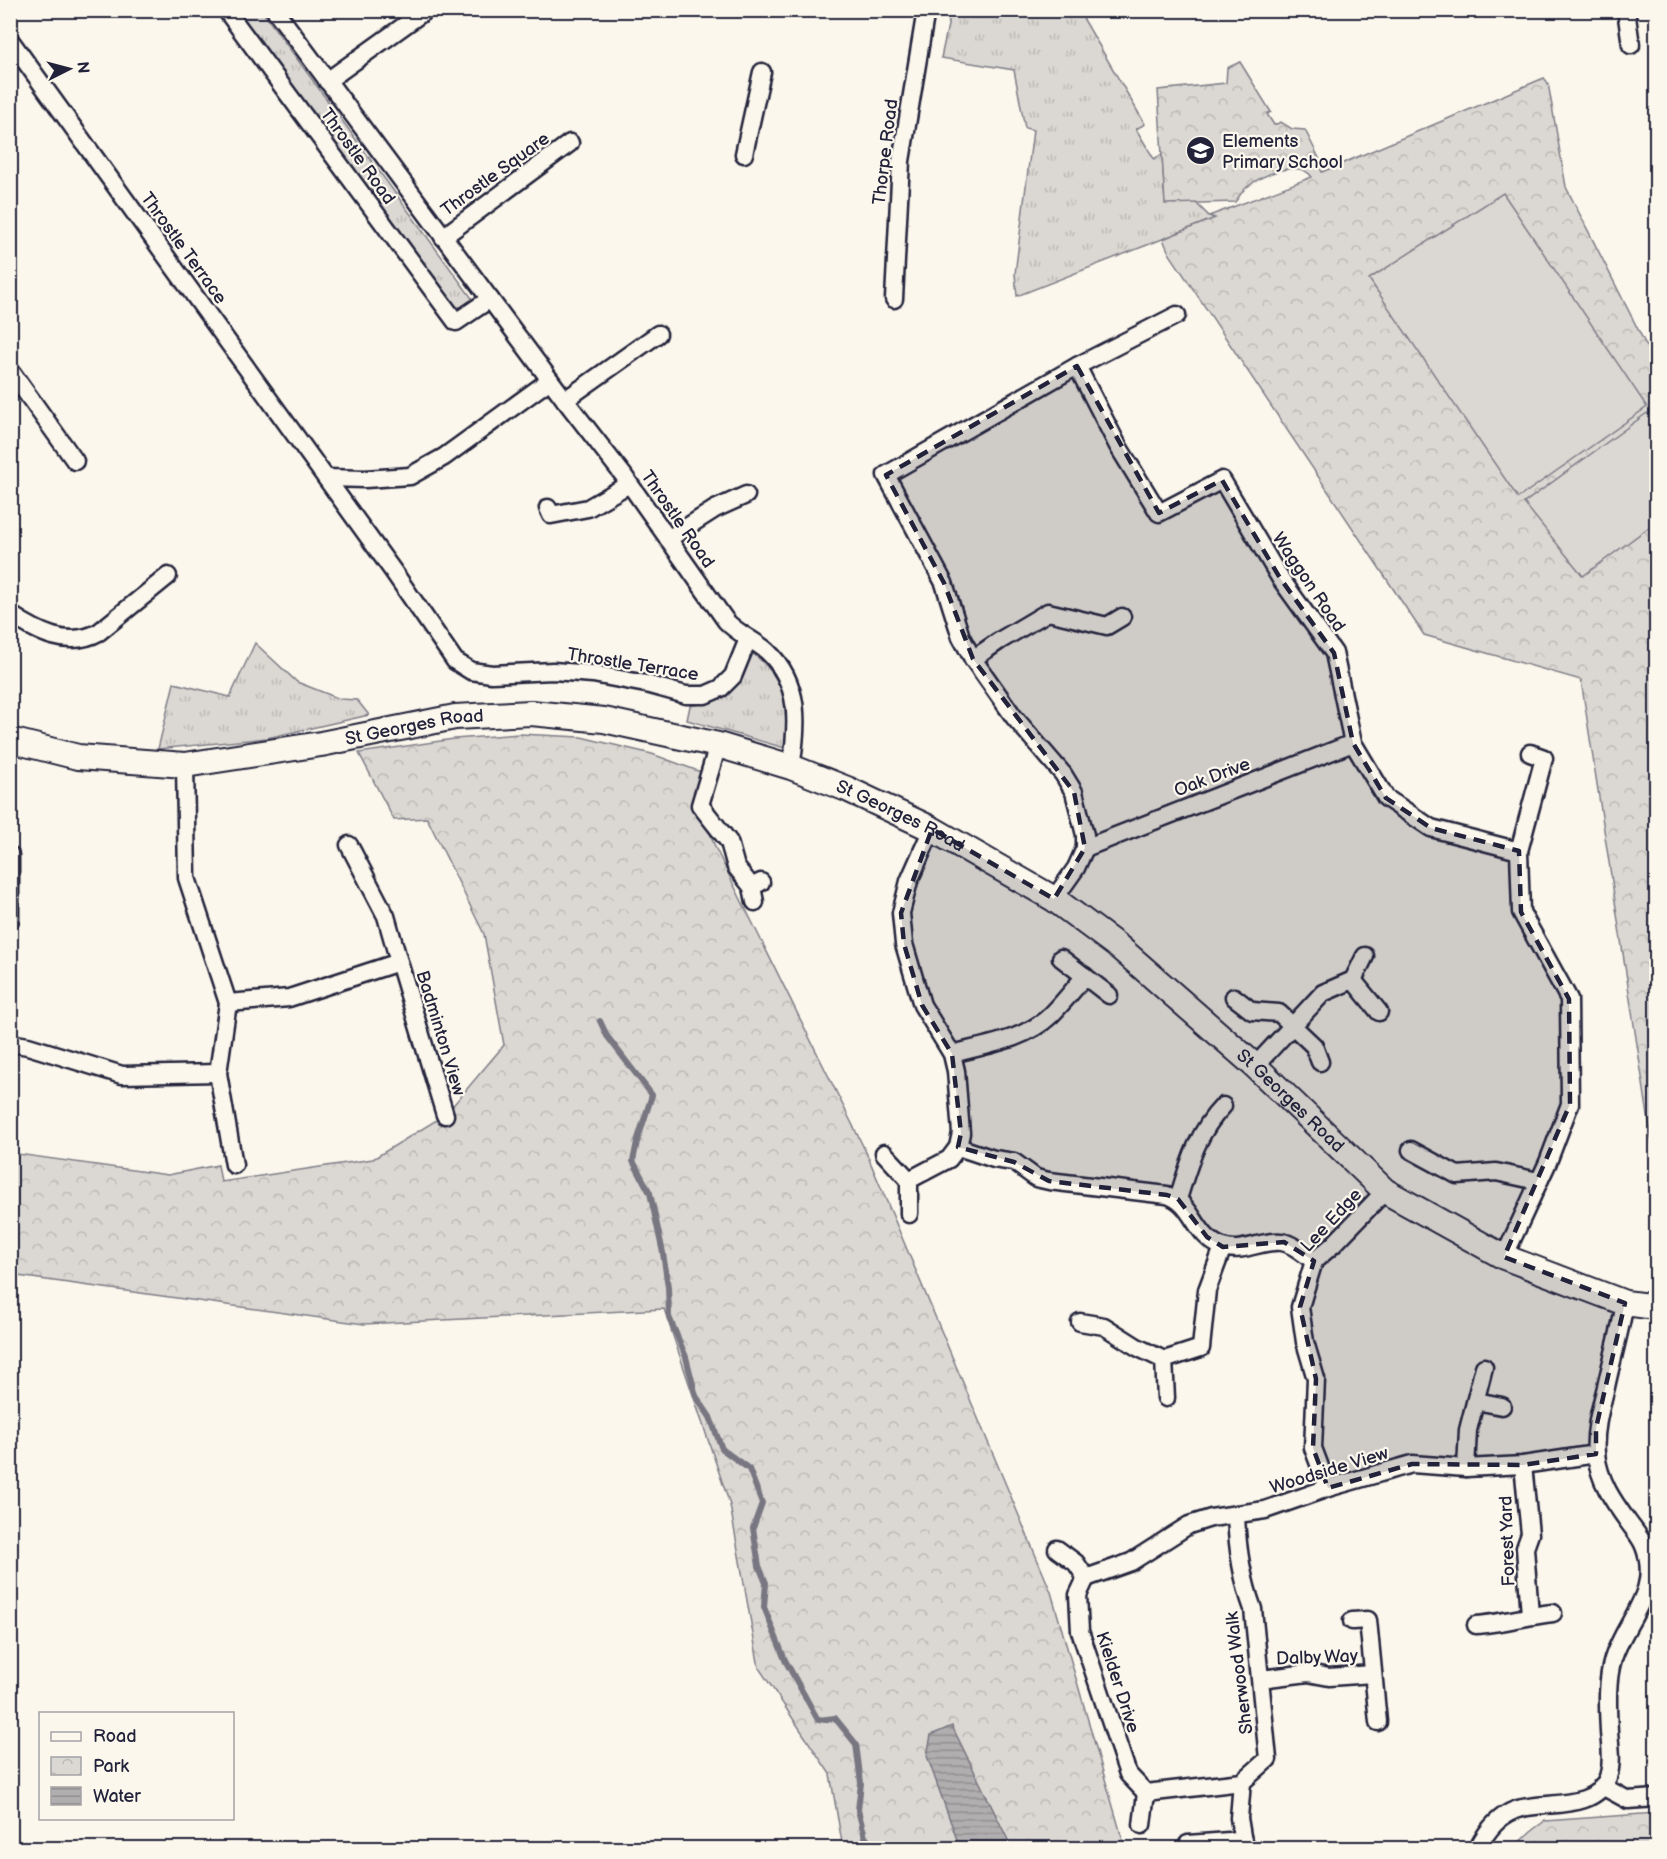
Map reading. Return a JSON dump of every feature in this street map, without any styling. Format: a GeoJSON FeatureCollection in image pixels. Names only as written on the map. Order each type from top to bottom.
{"type":"FeatureCollection","features":[{"type":"Feature","properties":{"kind":"street","name":"Throstle Road"},"geometry":{"type":"LineString","coordinates":[[226,10],[456,322],[490,299]]}},
{"type":"Feature","properties":{"kind":"street","name":"Throstle Road"},"geometry":{"type":"LineString","coordinates":[[275,10],[629,484],[726,621],[736,631],[765,649],[778,663],[794,697],[797,714],[791,767]]}},
{"type":"Feature","properties":{"kind":"street"},"geometry":{"type":"LineString","coordinates":[[327,81],[426,10]]}},
{"type":"Feature","properties":{"kind":"street","name":"Thorpe Road"},"geometry":{"type":"LineString","coordinates":[[894,299],[901,161],[926,10]]}},
{"type":"Feature","properties":{"kind":"street"},"geometry":{"type":"LineString","coordinates":[[1626,10],[1631,45]]}},
{"type":"Feature","properties":{"kind":"street","name":"Throstle Terrace"},"geometry":{"type":"LineString","coordinates":[[10,40],[326,478],[455,662],[471,671],[492,674],[553,671],[593,674],[646,684],[686,695],[705,695],[721,688],[733,676],[748,639]]}},
{"type":"Feature","properties":{"kind":"street"},"geometry":{"type":"LineString","coordinates":[[744,154],[762,72]]}},
{"type":"Feature","properties":{"kind":"street","name":"Throstle Square"},"geometry":{"type":"LineString","coordinates":[[443,237],[570,143]]}},
{"type":"Feature","properties":{"kind":"street"},"geometry":{"type":"LineString","coordinates":[[1054,899],[1076,868],[1085,848],[1085,835],[1074,792],[1063,774],[1014,717],[973,659],[961,637],[944,583],[886,475],[1077,366],[1177,315]]}},
{"type":"Feature","properties":{"kind":"street"},"geometry":{"type":"LineString","coordinates":[[565,400],[658,334]]}},
{"type":"Feature","properties":{"kind":"street","name":"Waggon Road"},"geometry":{"type":"LineString","coordinates":[[1077,366],[1118,446],[1159,513],[1222,480],[1280,578],[1334,653],[1353,743],[1386,798],[1431,828],[1519,851]]}},
{"type":"Feature","properties":{"kind":"street"},"geometry":{"type":"LineString","coordinates":[[10,370],[75,461]]}},
{"type":"Feature","properties":{"kind":"street"},"geometry":{"type":"LineString","coordinates":[[326,478],[365,479],[410,476],[444,457],[550,380]]}},
{"type":"Feature","properties":{"kind":"street"},"geometry":{"type":"LineString","coordinates":[[548,508],[551,515],[588,508],[629,484]]}},
{"type":"Feature","properties":{"kind":"street"},"geometry":{"type":"LineString","coordinates":[[668,539],[716,509],[746,495]]}},
{"type":"Feature","properties":{"kind":"street"},"geometry":{"type":"LineString","coordinates":[[10,614],[30,628],[50,636],[66,639],[89,638],[168,576]]}},
{"type":"Feature","properties":{"kind":"street"},"geometry":{"type":"LineString","coordinates":[[973,659],[1048,612],[1107,626],[1122,617]]}},
{"type":"Feature","properties":{"kind":"street","name":"St Georges Road"},"geometry":{"type":"LineString","coordinates":[[10,740],[78,757],[185,765],[321,744],[455,717],[531,713],[604,720],[718,745],[791,767],[847,789],[932,829],[1054,899],[1120,948],[1255,1066],[1385,1191],[1504,1257],[1625,1303],[1656,1306]]}},
{"type":"Feature","properties":{"kind":"street","name":"Oak Drive"},"geometry":{"type":"LineString","coordinates":[[1085,848],[1353,743]]}},
{"type":"Feature","properties":{"kind":"street"},"geometry":{"type":"LineString","coordinates":[[718,745],[700,806],[729,842],[736,867],[756,891]]}},
{"type":"Feature","properties":{"kind":"street"},"geometry":{"type":"LineString","coordinates":[[1504,1257],[1548,1162],[1570,1104],[1569,999],[1521,912],[1519,851],[1544,758],[1530,753]]}},
{"type":"Feature","properties":{"kind":"street"},"geometry":{"type":"LineString","coordinates":[[185,765],[187,878],[228,1003],[218,1074],[234,1165]]}},
{"type":"Feature","properties":{"kind":"street"},"geometry":{"type":"LineString","coordinates":[[909,1180],[919,1177],[949,1159],[958,1147],[961,1133],[956,1071],[952,1054],[922,1005],[904,944],[901,913],[909,881],[932,829]]}},
{"type":"Feature","properties":{"kind":"street","name":"Badminton View"},"geometry":{"type":"LineString","coordinates":[[349,845],[386,916],[445,1115]]}},
{"type":"Feature","properties":{"kind":"street"},"geometry":{"type":"LineString","coordinates":[[10,855],[10,920]]}},
{"type":"Feature","properties":{"kind":"street"},"geometry":{"type":"LineString","coordinates":[[1255,1066],[1323,993],[1353,980],[1365,956]]}},
{"type":"Feature","properties":{"kind":"street"},"geometry":{"type":"LineString","coordinates":[[1061,958],[1109,995]]}},
{"type":"Feature","properties":{"kind":"street","name":"Badminton View"},"geometry":{"type":"LineString","coordinates":[[228,1003],[289,998],[399,962]]}},
{"type":"Feature","properties":{"kind":"street"},"geometry":{"type":"LineString","coordinates":[[952,1054],[1008,1040],[1029,1031],[1049,1016],[1085,976]]}},
{"type":"Feature","properties":{"kind":"street"},"geometry":{"type":"LineString","coordinates":[[1353,980],[1379,1012]]}},
{"type":"Feature","properties":{"kind":"street"},"geometry":{"type":"LineString","coordinates":[[1234,997],[1252,1011],[1279,1013],[1314,1046],[1320,1062]]}},
{"type":"Feature","properties":{"kind":"street"},"geometry":{"type":"LineString","coordinates":[[10,1043],[28,1046],[122,1075],[218,1074]]}},
{"type":"Feature","properties":{"kind":"street"},"geometry":{"type":"LineString","coordinates":[[1178,1198],[1194,1149],[1216,1113],[1223,1106]]}},
{"type":"Feature","properties":{"kind":"street"},"geometry":{"type":"LineString","coordinates":[[958,1147],[994,1159],[1014,1162],[1036,1178],[1178,1198],[1207,1237],[1223,1247],[1238,1249],[1284,1242],[1314,1261]]}},
{"type":"Feature","properties":{"kind":"street"},"geometry":{"type":"LineString","coordinates":[[1411,1150],[1457,1175],[1496,1172],[1538,1180]]}},
{"type":"Feature","properties":{"kind":"street"},"geometry":{"type":"LineString","coordinates":[[885,1153],[909,1180],[909,1214]]}},
{"type":"Feature","properties":{"kind":"street","name":"Lee Edge"},"geometry":{"type":"LineString","coordinates":[[1328,1488],[1313,1448],[1316,1379],[1305,1341],[1300,1307],[1314,1261],[1333,1245],[1385,1191]]}},
{"type":"Feature","properties":{"kind":"street"},"geometry":{"type":"LineString","coordinates":[[1080,1322],[1104,1326],[1137,1347],[1164,1360],[1201,1348],[1207,1290],[1223,1247]]}},
{"type":"Feature","properties":{"kind":"street"},"geometry":{"type":"LineString","coordinates":[[1478,1848],[1487,1832],[1513,1811],[1589,1798],[1607,1779],[1611,1766],[1609,1687],[1612,1661],[1622,1636],[1640,1607],[1648,1587],[1652,1566],[1644,1546],[1611,1498],[1600,1476],[1596,1454],[1596,1428],[1625,1303]]}},
{"type":"Feature","properties":{"kind":"street"},"geometry":{"type":"LineString","coordinates":[[1164,1360],[1166,1398]]}},
{"type":"Feature","properties":{"kind":"street"},"geometry":{"type":"LineString","coordinates":[[1466,1468],[1468,1430],[1484,1367]]}},
{"type":"Feature","properties":{"kind":"street"},"geometry":{"type":"LineString","coordinates":[[1476,1401],[1502,1406]]}},
{"type":"Feature","properties":{"kind":"street","name":"Woodside View"},"geometry":{"type":"LineString","coordinates":[[1086,1578],[1131,1562],[1189,1525],[1211,1518],[1265,1510],[1328,1488],[1412,1464],[1466,1468],[1523,1465],[1596,1454]]}},
{"type":"Feature","properties":{"kind":"street","name":"Forest Yard"},"geometry":{"type":"LineString","coordinates":[[1523,1465],[1530,1534],[1525,1548],[1530,1615]]}},
{"type":"Feature","properties":{"kind":"street","name":"Sherwood Walk"},"geometry":{"type":"LineString","coordinates":[[1236,1514],[1237,1536],[1246,1591],[1254,1609],[1268,1759],[1242,1782]]}},
{"type":"Feature","properties":{"kind":"street"},"geometry":{"type":"LineString","coordinates":[[1057,1549],[1076,1563],[1086,1578]]}},
{"type":"Feature","properties":{"kind":"street","name":"Kielder Drive"},"geometry":{"type":"LineString","coordinates":[[1086,1578],[1078,1595],[1080,1631],[1128,1774],[1146,1793]]}},
{"type":"Feature","properties":{"kind":"street"},"geometry":{"type":"LineString","coordinates":[[1476,1625],[1553,1613]]}},
{"type":"Feature","properties":{"kind":"street","name":"Dalby Way"},"geometry":{"type":"LineString","coordinates":[[1352,1621],[1368,1620],[1378,1722]]}},
{"type":"Feature","properties":{"kind":"street","name":"Dalby Way"},"geometry":{"type":"LineString","coordinates":[[1262,1678],[1308,1673],[1329,1677],[1373,1674]]}},
{"type":"Feature","properties":{"kind":"street"},"geometry":{"type":"LineString","coordinates":[[1142,1825],[1146,1793],[1242,1782],[1239,1818],[1244,1844],[1188,1844],[1189,1848]]}},
{"type":"Feature","properties":{"kind":"street"},"geometry":{"type":"LineString","coordinates":[[1602,1786],[1628,1800],[1656,1798]]}},
{"type":"Feature","properties":{"kind":"highlighted area"},"geometry":{"type":"Polygon","coordinates":[[[1077,366],[1159,513],[1222,480],[1280,578],[1334,653],[1353,743],[1386,798],[1431,828],[1519,851],[1521,912],[1569,999],[1570,1104],[1504,1257],[1625,1303],[1596,1428],[1596,1454],[1523,1465],[1412,1464],[1328,1488],[1313,1448],[1316,1379],[1300,1307],[1314,1261],[1284,1242],[1223,1247],[1207,1237],[1178,1199],[1167,1195],[1049,1181],[1014,1162],[958,1147],[961,1133],[952,1054],[922,1005],[904,944],[901,913],[932,829],[1054,899],[1085,848],[1074,792],[973,659],[944,583],[886,475],[1077,366]]]}},
{"type":"Feature","properties":{"kind":"green space"},"geometry":{"type":"Polygon","coordinates":[[[234,11],[262,11],[474,301],[464,308],[449,305],[234,11]]]}},
{"type":"Feature","properties":{"kind":"green space"},"geometry":{"type":"Polygon","coordinates":[[[951,11],[1079,11],[1145,124],[1136,129],[1154,159],[1162,154],[1165,203],[1196,203],[1209,216],[1216,218],[1017,296],[1015,274],[1033,130],[1025,128],[1014,70],[941,58],[951,11]]]}},
{"type":"Feature","properties":{"kind":"green space"},"geometry":{"type":"Polygon","coordinates":[[[1240,62],[1271,112],[1267,114],[1274,125],[1281,122],[1292,129],[1305,130],[1321,162],[1318,163],[1322,172],[1544,78],[1548,83],[1566,187],[1656,365],[1656,1168],[1581,680],[1424,635],[1169,253],[1163,239],[1215,218],[1209,216],[1312,177],[1306,171],[1298,169],[1280,170],[1254,182],[1235,202],[1165,204],[1158,90],[1226,83],[1227,68],[1240,62]]]}},
{"type":"Feature","properties":{"kind":"green space"},"geometry":{"type":"Polygon","coordinates":[[[1503,193],[1647,407],[1518,498],[1369,279],[1503,193]]]}},
{"type":"Feature","properties":{"kind":"green space"},"geometry":{"type":"Polygon","coordinates":[[[1647,413],[1656,425],[1656,522],[1583,576],[1524,503],[1647,413]]]}},
{"type":"Feature","properties":{"kind":"green space"},"geometry":{"type":"Polygon","coordinates":[[[255,643],[297,682],[340,699],[357,700],[369,715],[267,738],[158,749],[174,683],[230,697],[255,643]]]}},
{"type":"Feature","properties":{"kind":"green space"},"geometry":{"type":"Polygon","coordinates":[[[752,653],[772,672],[784,695],[788,720],[785,748],[687,720],[690,706],[715,700],[731,690],[752,653]]]}},
{"type":"Feature","properties":{"kind":"green space"},"geometry":{"type":"Polygon","coordinates":[[[519,734],[581,737],[652,754],[709,775],[700,805],[715,847],[866,1152],[1051,1592],[1125,1848],[843,1848],[830,1774],[759,1668],[730,1505],[664,1309],[364,1324],[11,1275],[11,1153],[168,1175],[218,1165],[221,1182],[373,1159],[445,1115],[504,1045],[484,934],[427,818],[394,820],[359,753],[454,739],[519,734]]]}},
{"type":"Feature","properties":{"kind":"green space"},"geometry":{"type":"Polygon","coordinates":[[[1656,1813],[1656,1848],[1513,1848],[1545,1821],[1656,1813]]]}},
{"type":"Feature","properties":{"kind":"water"},"geometry":{"type":"Polygon","coordinates":[[[952,1726],[1012,1848],[960,1848],[927,1756],[931,1735],[952,1726]]]}},
{"type":"Feature","properties":{"kind":"waterway"},"geometry":{"type":"LineString","coordinates":[[600,1021],[607,1036],[652,1095],[633,1161],[650,1193],[663,1253],[668,1287],[669,1317],[686,1357],[696,1396],[710,1417],[722,1449],[749,1469],[762,1503],[753,1528],[759,1566],[766,1583],[764,1607],[785,1660],[818,1720],[835,1718],[856,1744],[861,1783],[858,1810],[865,1837],[875,1848]]}},
{"type":"Feature","properties":{"kind":"place","name":"Elements Primary School"},"geometry":{"type":"Point","coordinates":[1201,151]}}]}
